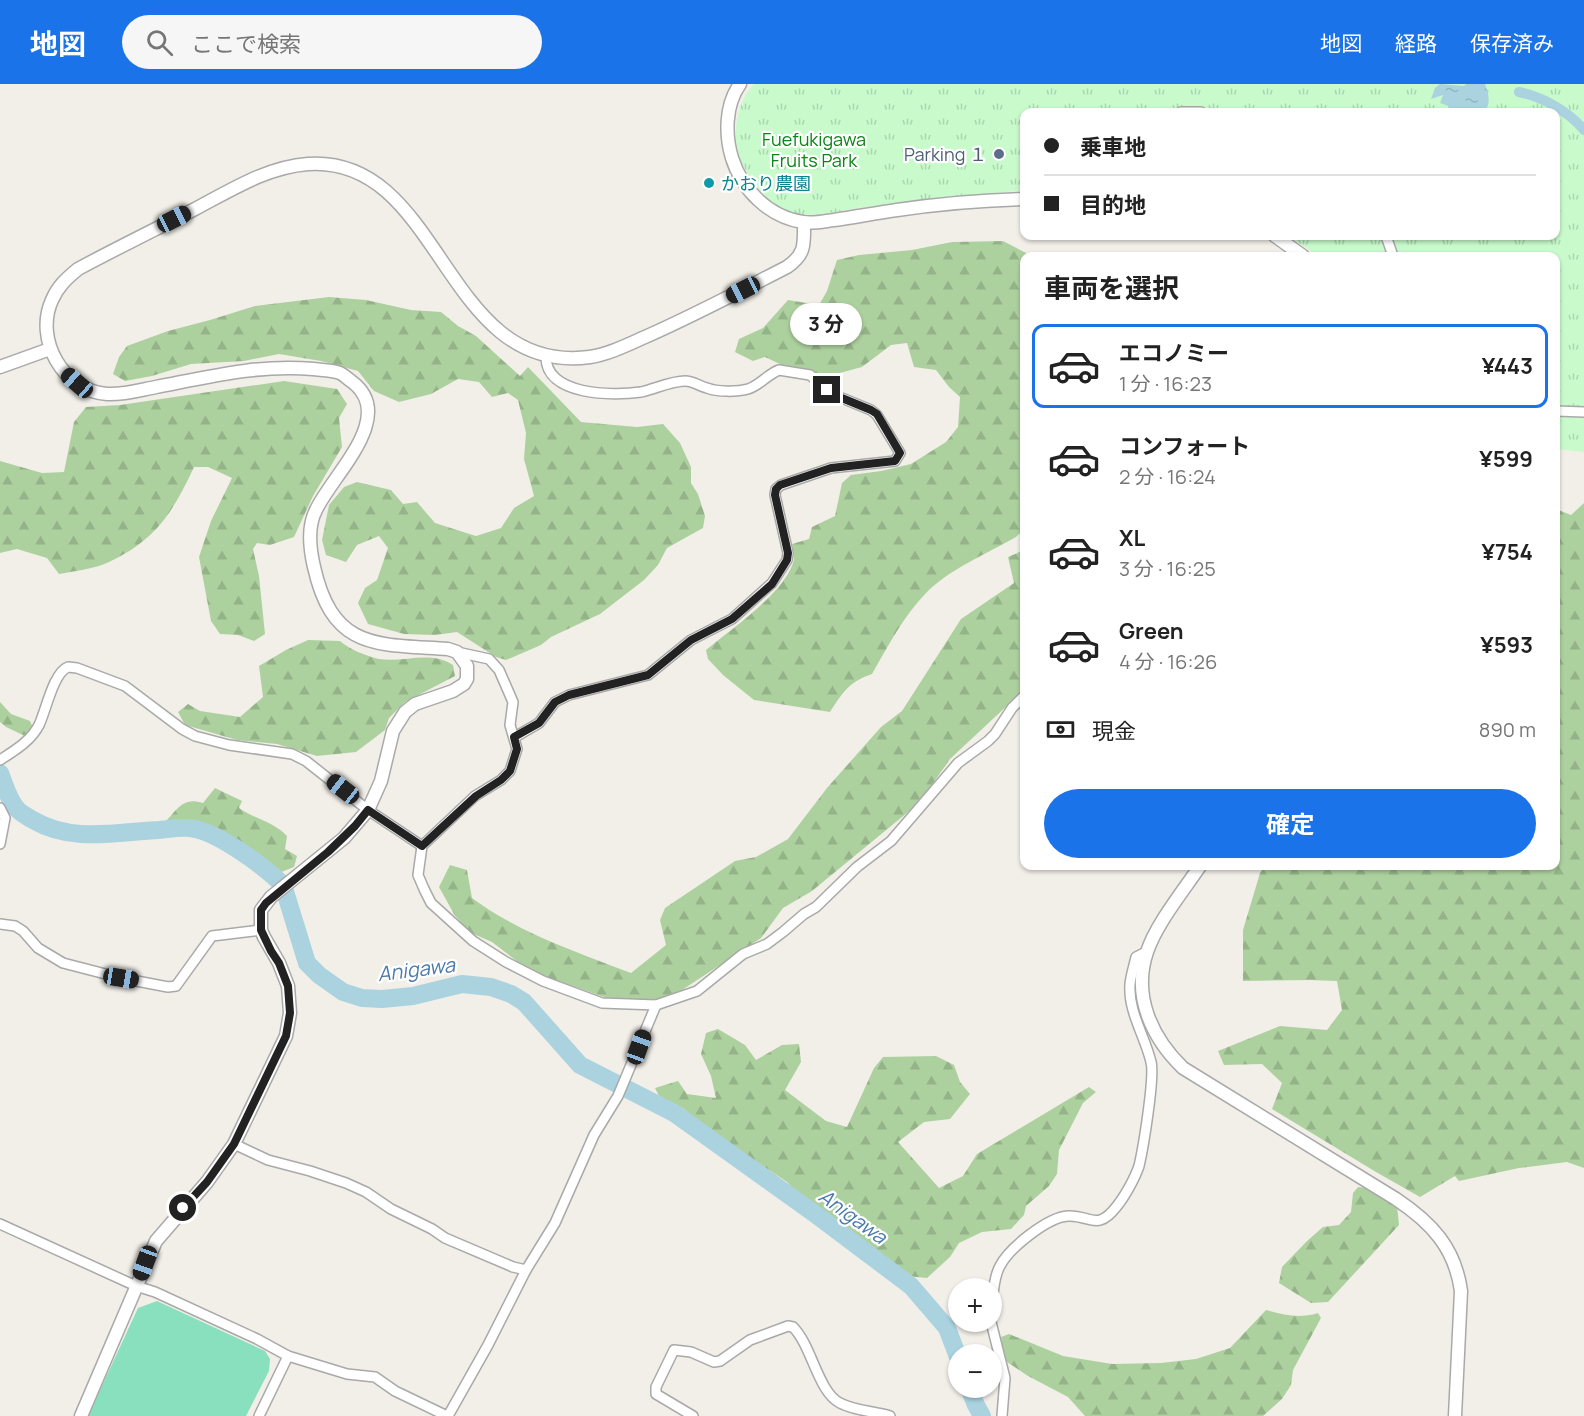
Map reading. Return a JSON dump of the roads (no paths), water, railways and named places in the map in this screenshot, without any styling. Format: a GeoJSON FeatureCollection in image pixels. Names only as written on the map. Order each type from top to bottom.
{"type":"FeatureCollection","features":[{"type":"Feature","properties":{"kind":"street"},"geometry":{"type":"LineString","coordinates":[[740,84],[729,108],[728,146],[747,188],[777,214],[804,223],[906,209],[1020,199]]}},
{"type":"Feature","properties":{"kind":"street"},"geometry":{"type":"LineString","coordinates":[[804,223],[804,245],[797,260],[743,290],[678,323],[611,351],[576,358],[546,356],[520,346],[491,326],[472,304],[403,207],[390,195],[362,175],[344,168],[310,164],[272,171],[78,269],[63,282],[51,302],[46,332],[50,349],[58,365],[77,383],[107,394],[130,392],[244,371],[289,367],[340,373],[357,386],[365,397],[368,409],[367,427],[356,451],[336,476],[314,512],[311,552],[325,599],[340,624],[358,637],[385,645],[448,649],[489,659],[499,670],[513,702],[510,725],[517,749],[510,771],[501,780],[476,796],[422,846],[418,875],[431,903],[473,941],[506,962],[543,981],[602,1003],[656,1005],[703,988],[735,960],[766,944],[816,907],[856,867],[891,841],[958,763],[988,741],[1020,700]]}},
{"type":"Feature","properties":{"kind":"street"},"geometry":{"type":"LineString","coordinates":[[1281,240],[1298,252]]}},
{"type":"Feature","properties":{"kind":"street"},"geometry":{"type":"LineString","coordinates":[[0,367],[50,349]]}},
{"type":"Feature","properties":{"kind":"street"},"geometry":{"type":"LineString","coordinates":[[514,737],[539,723],[555,702],[569,695],[648,675],[691,640],[732,619],[772,584],[787,560],[788,553],[775,495],[780,485],[831,468],[895,461],[900,453],[877,414],[832,394],[810,375],[779,370],[749,389],[716,391],[692,381],[684,381],[641,392],[588,391],[561,383],[552,377],[546,363],[546,356]]}},
{"type":"Feature","properties":{"kind":"street"},"geometry":{"type":"LineString","coordinates":[[1560,411],[1584,412]]}},
{"type":"Feature","properties":{"kind":"street"},"geometry":{"type":"LineString","coordinates":[[81,1416],[156,1241],[207,1182],[234,1144],[286,1036],[288,986],[261,930],[261,910],[271,897],[344,838],[368,810],[381,781],[393,731],[401,717],[414,704],[453,692],[467,679],[467,666],[457,652]]}},
{"type":"Feature","properties":{"kind":"street"},"geometry":{"type":"LineString","coordinates":[[4,758],[21,746],[38,727],[59,674],[64,669],[77,668],[125,686],[182,729],[195,736],[229,745],[292,754],[306,761],[368,810],[422,846]]}},
{"type":"Feature","properties":{"kind":"street"},"geometry":{"type":"LineString","coordinates":[[0,808],[5,818],[0,844]]}},
{"type":"Feature","properties":{"kind":"street"},"geometry":{"type":"LineString","coordinates":[[1197,870],[1155,933],[1146,952],[1142,994],[1146,1014],[1153,1031],[1165,1050],[1183,1068],[1396,1199],[1421,1217],[1438,1235],[1458,1273],[1461,1307],[1455,1416]]}},
{"type":"Feature","properties":{"kind":"street"},"geometry":{"type":"LineString","coordinates":[[0,924],[15,926],[23,931],[38,948],[63,963],[168,987],[176,986],[212,936],[261,930]]}},
{"type":"Feature","properties":{"kind":"street"},"geometry":{"type":"LineString","coordinates":[[997,1278],[1000,1265],[1011,1251],[1044,1225],[1069,1215],[1094,1222],[1105,1218],[1117,1206],[1138,1168],[1147,1118],[1152,1065],[1132,1008],[1130,984],[1136,957],[1146,952]]}},
{"type":"Feature","properties":{"kind":"street"},"geometry":{"type":"LineString","coordinates":[[0,1224],[206,1315],[288,1356],[347,1374],[375,1377],[396,1391],[448,1416],[488,1345],[526,1270],[555,1223],[594,1135],[618,1096],[656,1005]]}},
{"type":"Feature","properties":{"kind":"street"},"geometry":{"type":"LineString","coordinates":[[234,1144],[268,1160],[310,1170],[346,1183],[366,1192],[391,1209],[445,1238],[513,1267],[526,1270]]}},
{"type":"Feature","properties":{"kind":"street"},"geometry":{"type":"LineString","coordinates":[[693,1416],[656,1394],[656,1387],[674,1350],[691,1352],[714,1362],[720,1361],[750,1340],[788,1326],[794,1327],[803,1340],[832,1398],[861,1411],[890,1416]]}},
{"type":"Feature","properties":{"kind":"street"},"geometry":{"type":"LineString","coordinates":[[994,1332],[1005,1378],[1002,1416]]}},
{"type":"Feature","properties":{"kind":"street"},"geometry":{"type":"LineString","coordinates":[[259,1416],[288,1356]]}},
{"type":"Feature","properties":{"kind":"water"},"geometry":{"type":"Polygon","coordinates":[[[1440,84],[1464,86],[1466,84],[1485,84],[1489,98],[1488,106],[1487,108],[1449,108],[1440,103],[1443,95],[1431,99],[1435,88],[1440,84]]]}},
{"type":"Feature","properties":{"kind":"waterway"},"geometry":{"type":"LineString","coordinates":[[1519,92],[1537,97],[1558,108]]}},
{"type":"Feature","properties":{"kind":"waterway"},"geometry":{"type":"LineString","coordinates":[[1560,110],[1584,130]]}},
{"type":"Feature","properties":{"kind":"waterway","name":"Anigawa"},"geometry":{"type":"LineString","coordinates":[[0,773],[9,797],[18,810],[33,820],[63,832],[111,834],[191,828],[217,837],[242,852],[283,885],[307,963],[319,975],[343,992],[362,998],[382,999],[413,996],[462,984],[491,987],[511,994],[524,1002],[580,1065],[674,1113],[911,1286],[947,1328],[953,1344]]}},
{"type":"Feature","properties":{"kind":"waterway","name":"Anigawa"},"geometry":{"type":"LineString","coordinates":[[973,1398],[982,1416]]}},
{"type":"Feature","properties":{"kind":"place","name":"Parking １"},"geometry":{"type":"Point","coordinates":[999,154]}},
{"type":"Feature","properties":{"kind":"place","name":"かおり農園"},"geometry":{"type":"Point","coordinates":[709,183]}},
{"type":"Feature","properties":{"kind":"park label","name":"Fuefukigawa Fruits Park"},"geometry":{"type":"Point","coordinates":[814,149]}}]}
